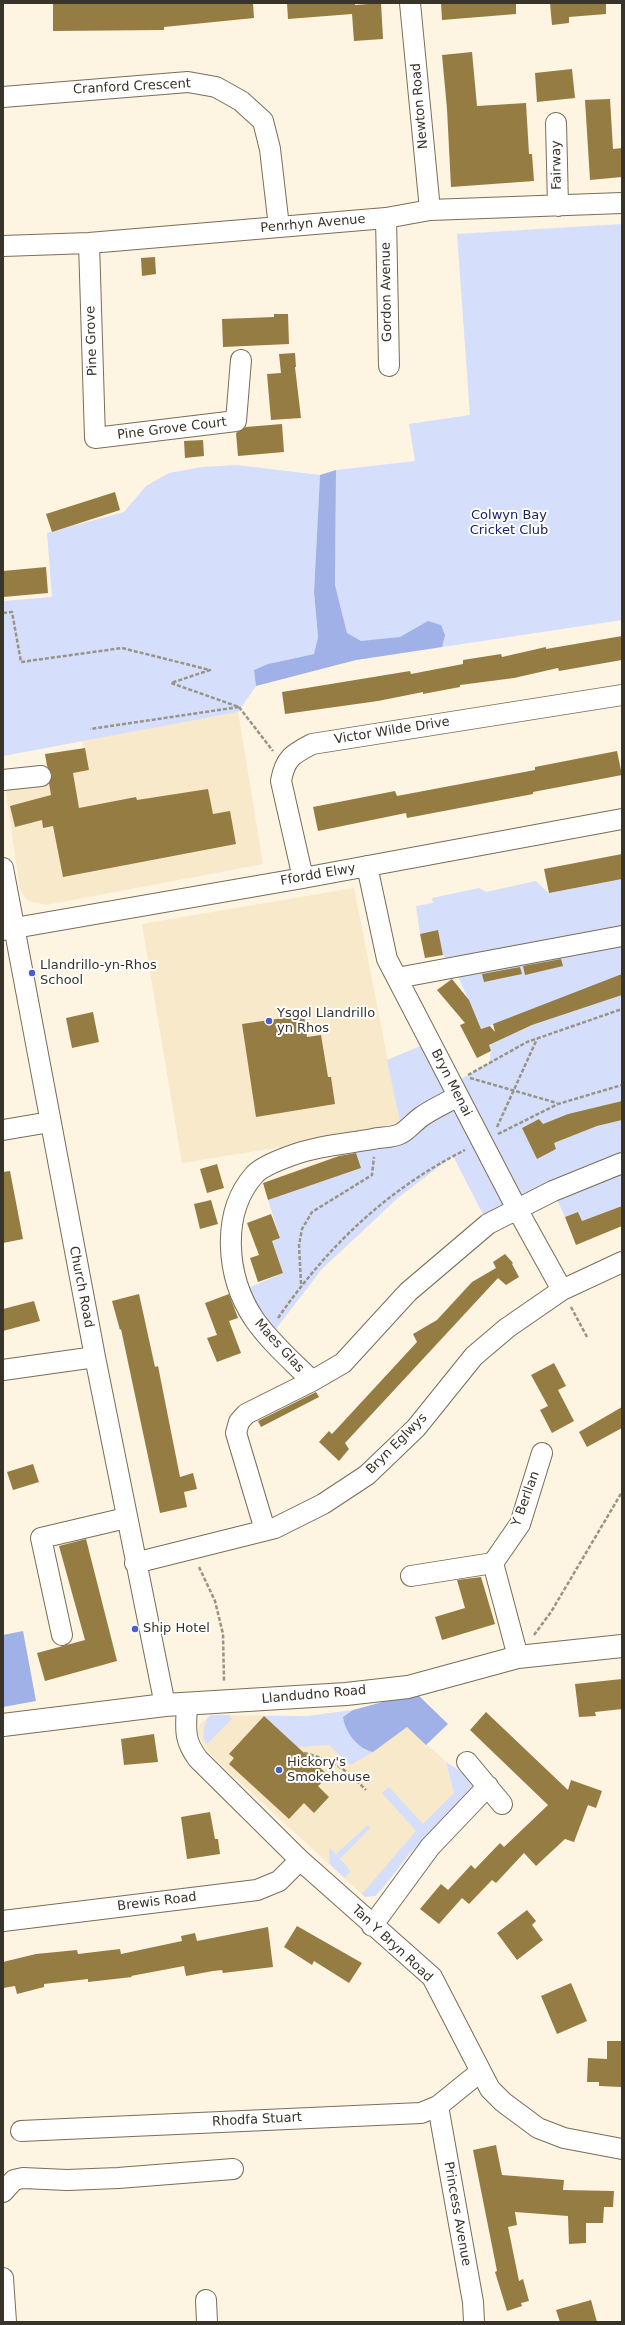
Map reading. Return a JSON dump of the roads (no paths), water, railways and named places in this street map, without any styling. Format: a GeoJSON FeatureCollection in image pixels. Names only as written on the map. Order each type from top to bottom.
{"type":"FeatureCollection","features":[{"type":"Feature","properties":{"kind":"main road","name":"Llandudno Road"},"geometry":{"type":"LineString","coordinates":[[3,1724],[165,1705],[346,1694],[408,1686],[518,1657],[622,1646]]}},
{"type":"Feature","properties":{"kind":"street","name":"Newton Road"},"geometry":{"type":"LineString","coordinates":[[410,3],[430,210]]}},
{"type":"Feature","properties":{"kind":"street","name":"Cranford Crescent"},"geometry":{"type":"LineString","coordinates":[[3,97],[188,82],[216,87],[241,101],[263,122],[270,149],[280,227]]}},
{"type":"Feature","properties":{"kind":"street","name":"Fairway"},"geometry":{"type":"LineString","coordinates":[[556,123],[558,206]]}},
{"type":"Feature","properties":{"kind":"street","name":"Penrhyn Avenue"},"geometry":{"type":"LineString","coordinates":[[3,246],[89,243],[280,227],[386,218],[430,210],[622,203]]}},
{"type":"Feature","properties":{"kind":"street","name":"Gordon Avenue"},"geometry":{"type":"LineString","coordinates":[[386,218],[389,366]]}},
{"type":"Feature","properties":{"kind":"street","name":"Pine Grove"},"geometry":{"type":"LineString","coordinates":[[89,243],[95,438]]}},
{"type":"Feature","properties":{"kind":"street","name":"Pine Grove Court"},"geometry":{"type":"LineString","coordinates":[[95,438],[236,421],[241,360]]}},
{"type":"Feature","properties":{"kind":"street","name":"Victor Wilde Drive"},"geometry":{"type":"LineString","coordinates":[[303,878],[281,781],[284,765],[294,753],[312,744],[622,695]]}},
{"type":"Feature","properties":{"kind":"street"},"geometry":{"type":"LineString","coordinates":[[3,780],[42,776]]}},
{"type":"Feature","properties":{"kind":"street","name":"Ffordd Elwy"},"geometry":{"type":"LineString","coordinates":[[8,929],[303,878],[622,819]]}},
{"type":"Feature","properties":{"kind":"street","name":"Bryn Menai"},"geometry":{"type":"LineString","coordinates":[[367,866],[387,959],[482,1142],[562,1290]]}},
{"type":"Feature","properties":{"kind":"street","name":"Church Road"},"geometry":{"type":"LineString","coordinates":[[3,868],[8,929],[50,1122],[126,1518],[165,1705]]}},
{"type":"Feature","properties":{"kind":"street"},"geometry":{"type":"LineString","coordinates":[[397,978],[622,936]]}},
{"type":"Feature","properties":{"kind":"street","name":"Maes Glas"},"geometry":{"type":"LineString","coordinates":[[458,1096],[422,1116],[400,1134],[291,1155],[274,1162],[256,1173],[242,1192],[234,1213],[229,1239],[232,1260],[241,1292],[254,1318],[266,1334],[312,1381],[343,1363],[408,1292],[488,1224],[517,1208],[589,1175],[622,1163]]}},
{"type":"Feature","properties":{"kind":"street"},"geometry":{"type":"LineString","coordinates":[[3,1130],[50,1122]]}},
{"type":"Feature","properties":{"kind":"street","name":"Bryn Eglwys"},"geometry":{"type":"LineString","coordinates":[[135,1563],[274,1528],[323,1504],[367,1475],[416,1428],[474,1356],[506,1328],[562,1290],[622,1262]]}},
{"type":"Feature","properties":{"kind":"street"},"geometry":{"type":"LineString","coordinates":[[3,1370],[95,1357]]}},
{"type":"Feature","properties":{"kind":"street"},"geometry":{"type":"LineString","coordinates":[[265,1530],[237,1439],[236,1433],[239,1422],[246,1414],[312,1381]]}},
{"type":"Feature","properties":{"kind":"street","name":"Y Berllan"},"geometry":{"type":"LineString","coordinates":[[493,1563],[520,1524],[542,1453]]}},
{"type":"Feature","properties":{"kind":"street"},"geometry":{"type":"LineString","coordinates":[[62,1636],[41,1538],[126,1518]]}},
{"type":"Feature","properties":{"kind":"street"},"geometry":{"type":"LineString","coordinates":[[411,1576],[493,1563],[518,1657]]}},
{"type":"Feature","properties":{"kind":"street","name":"Tan Y Bryn Road"},"geometry":{"type":"LineString","coordinates":[[187,1704],[186,1736],[189,1747],[198,1759],[300,1860],[372,1926],[432,1977],[490,2089],[503,2102],[538,2128],[564,2138],[622,2149]]}},
{"type":"Feature","properties":{"kind":"street"},"geometry":{"type":"LineString","coordinates":[[467,1762],[502,1804]]}},
{"type":"Feature","properties":{"kind":"street"},"geometry":{"type":"LineString","coordinates":[[372,1926],[430,1847],[488,1786]]}},
{"type":"Feature","properties":{"kind":"street","name":"Brewis Road"},"geometry":{"type":"LineString","coordinates":[[3,1921],[257,1890],[279,1881],[300,1860]]}},
{"type":"Feature","properties":{"kind":"street","name":"Rhodfa Stuart"},"geometry":{"type":"LineString","coordinates":[[21,2131],[421,2113],[438,2106],[480,2072]]}},
{"type":"Feature","properties":{"kind":"street","name":"Princess Avenue"},"geometry":{"type":"LineString","coordinates":[[438,2106],[474,2302],[474,2322]]}},
{"type":"Feature","properties":{"kind":"street"},"geometry":{"type":"LineString","coordinates":[[3,2192],[14,2180],[23,2178],[67,2180],[118,2178],[233,2169]]}},
{"type":"Feature","properties":{"kind":"street"},"geometry":{"type":"LineString","coordinates":[[3,2278],[6,2322]]}},
{"type":"Feature","properties":{"kind":"street"},"geometry":{"type":"LineString","coordinates":[[206,2300],[206,2322]]}},
{"type":"Feature","properties":{"kind":"place","name":"Llandrillo-yn-Rhos School"},"geometry":{"type":"Point","coordinates":[32,973]}},
{"type":"Feature","properties":{"kind":"place","name":"Ysgol Llandrillo yn Rhos"},"geometry":{"type":"Point","coordinates":[269,1021]}},
{"type":"Feature","properties":{"kind":"place","name":"Ship Hotel"},"geometry":{"type":"Point","coordinates":[135,1629]}},
{"type":"Feature","properties":{"kind":"place","name":"Hickory's Smokehouse"},"geometry":{"type":"Point","coordinates":[279,1770]}},
{"type":"Feature","properties":{"kind":"park label","name":"Colwyn Bay Cricket Club"},"geometry":{"type":"Point","coordinates":[509,524]}}]}
